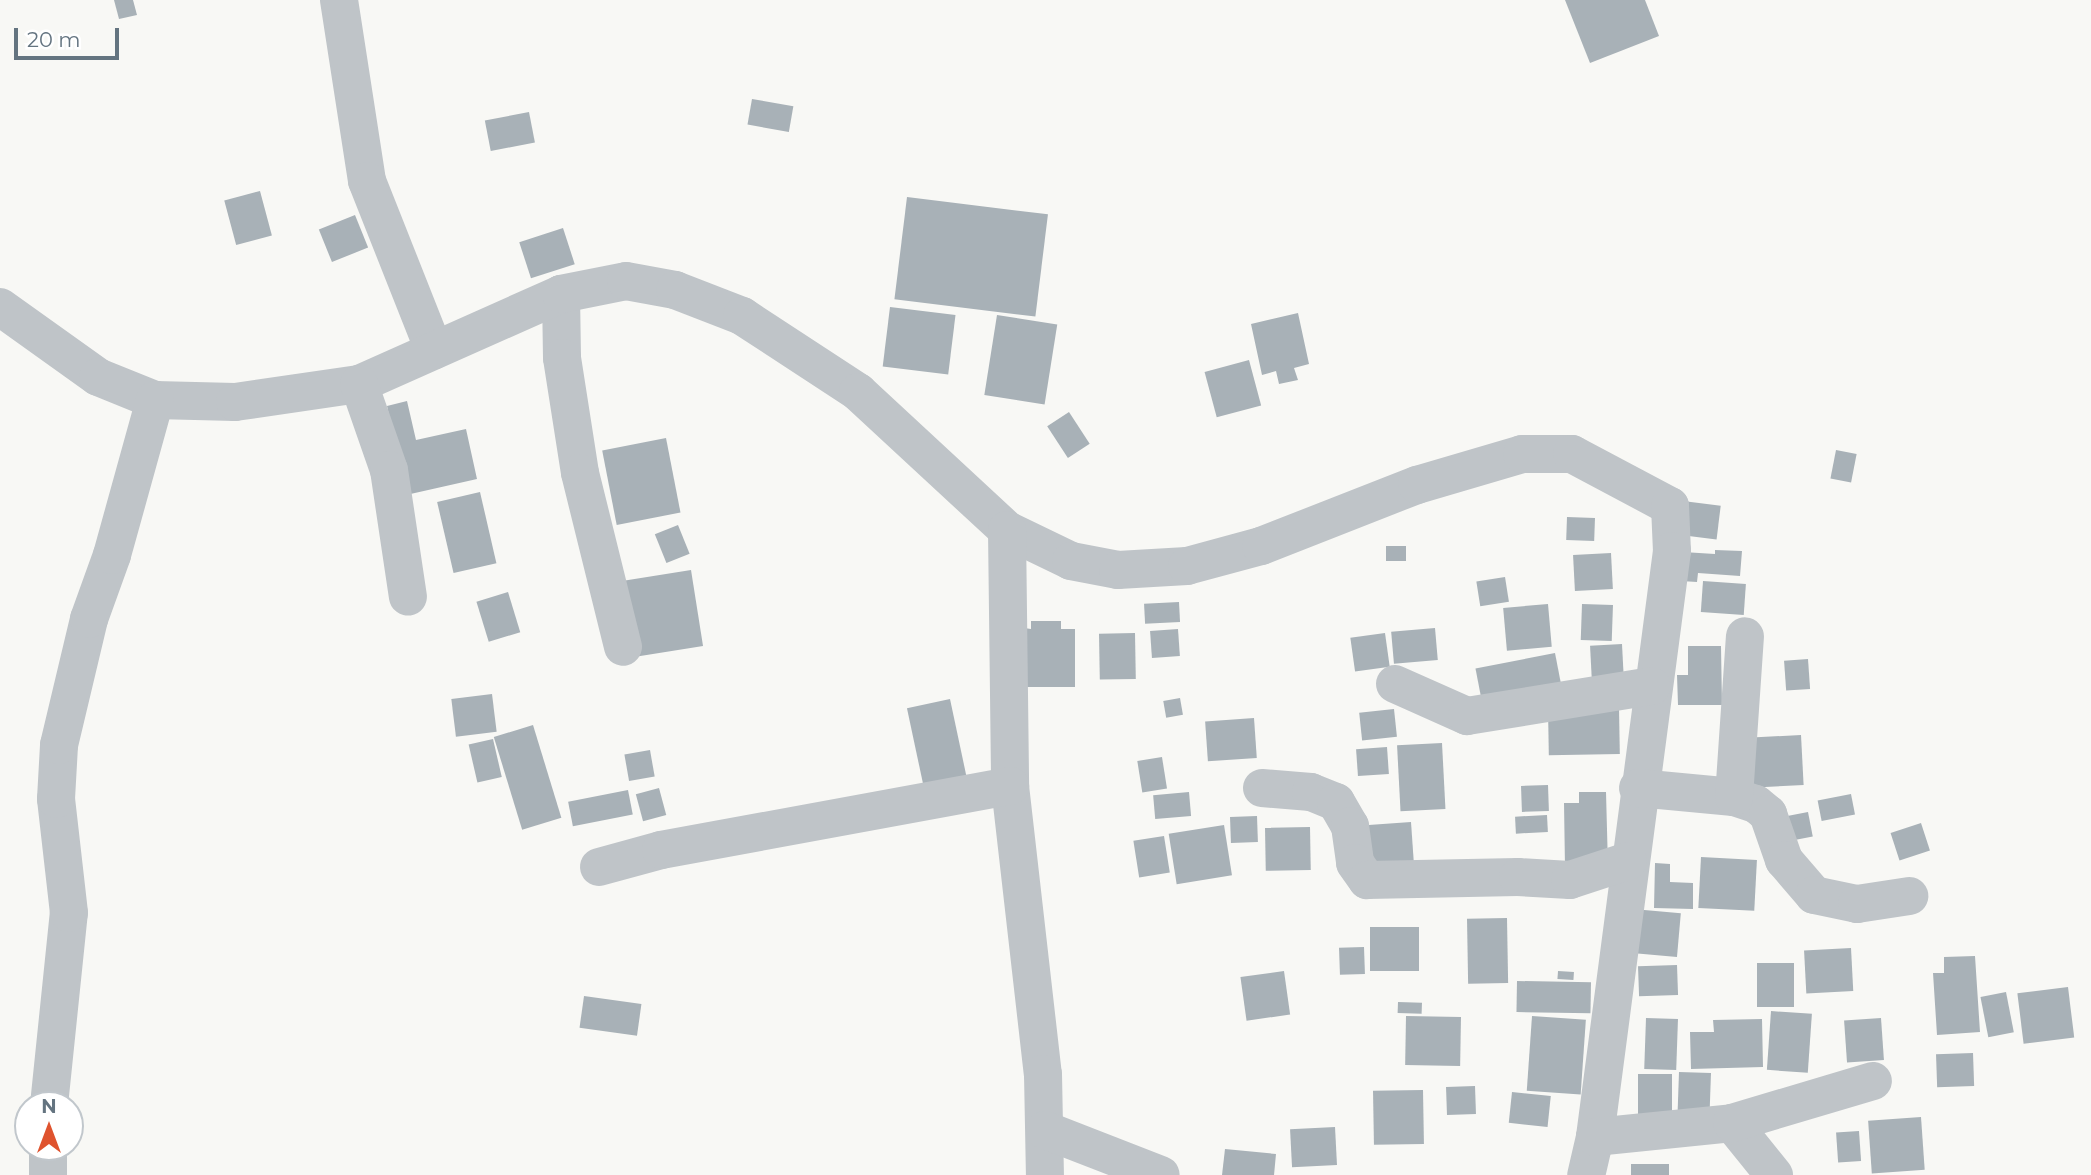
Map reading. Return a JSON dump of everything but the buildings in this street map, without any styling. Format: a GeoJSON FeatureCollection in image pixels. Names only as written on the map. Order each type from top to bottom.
{"type":"FeatureCollection","features":[{"type":"Feature","properties":{"kind":"street"},"geometry":{"type":"LineString","coordinates":[[339,0],[368,181],[434,350]]}},
{"type":"Feature","properties":{"kind":"street"},"geometry":{"type":"LineString","coordinates":[[0,307],[98,377],[155,400],[235,402],[359,384],[561,294],[625,281],[675,290],[742,316],[858,392],[1007,530],[1071,561],[1118,570],[1187,566],[1261,546],[1417,485],[1509,458],[1572,454],[1670,506],[1672,551],[1628,861],[1595,1137],[1586,1175]]}},
{"type":"Feature","properties":{"kind":"street"},"geometry":{"type":"LineString","coordinates":[[561,294],[562,358],[580,473],[623,647]]}},
{"type":"Feature","properties":{"kind":"street"},"geometry":{"type":"LineString","coordinates":[[359,384],[389,470],[408,597]]}},
{"type":"Feature","properties":{"kind":"street"},"geometry":{"type":"LineString","coordinates":[[50,1091],[69,913],[56,799],[59,745],[89,619],[112,555],[155,400]]}},
{"type":"Feature","properties":{"kind":"street"},"geometry":{"type":"LineString","coordinates":[[1007,530],[1010,786],[1044,1074],[1045,1175]]}},
{"type":"Feature","properties":{"kind":"street"},"geometry":{"type":"LineString","coordinates":[[1734,797],[1745,636]]}},
{"type":"Feature","properties":{"kind":"street"},"geometry":{"type":"LineString","coordinates":[[1395,684],[1468,716],[1653,686]]}},
{"type":"Feature","properties":{"kind":"street"},"geometry":{"type":"LineString","coordinates":[[599,867],[661,850],[1010,786]]}},
{"type":"Feature","properties":{"kind":"street"},"geometry":{"type":"LineString","coordinates":[[1262,788],[1311,792],[1336,802],[1350,826],[1355,863],[1367,880],[1570,880],[1628,861]]}},
{"type":"Feature","properties":{"kind":"street"},"geometry":{"type":"LineString","coordinates":[[1638,788],[1734,797],[1768,814],[1784,860],[1814,895],[1857,904],[1909,897]]}},
{"type":"Feature","properties":{"kind":"street"},"geometry":{"type":"LineString","coordinates":[[1595,1137],[1732,1123],[1873,1081]]}},
{"type":"Feature","properties":{"kind":"street"},"geometry":{"type":"LineString","coordinates":[[1732,1123],[1774,1175]]}},
{"type":"Feature","properties":{"kind":"street"},"geometry":{"type":"LineString","coordinates":[[1045,1130],[1161,1175]]}}]}
